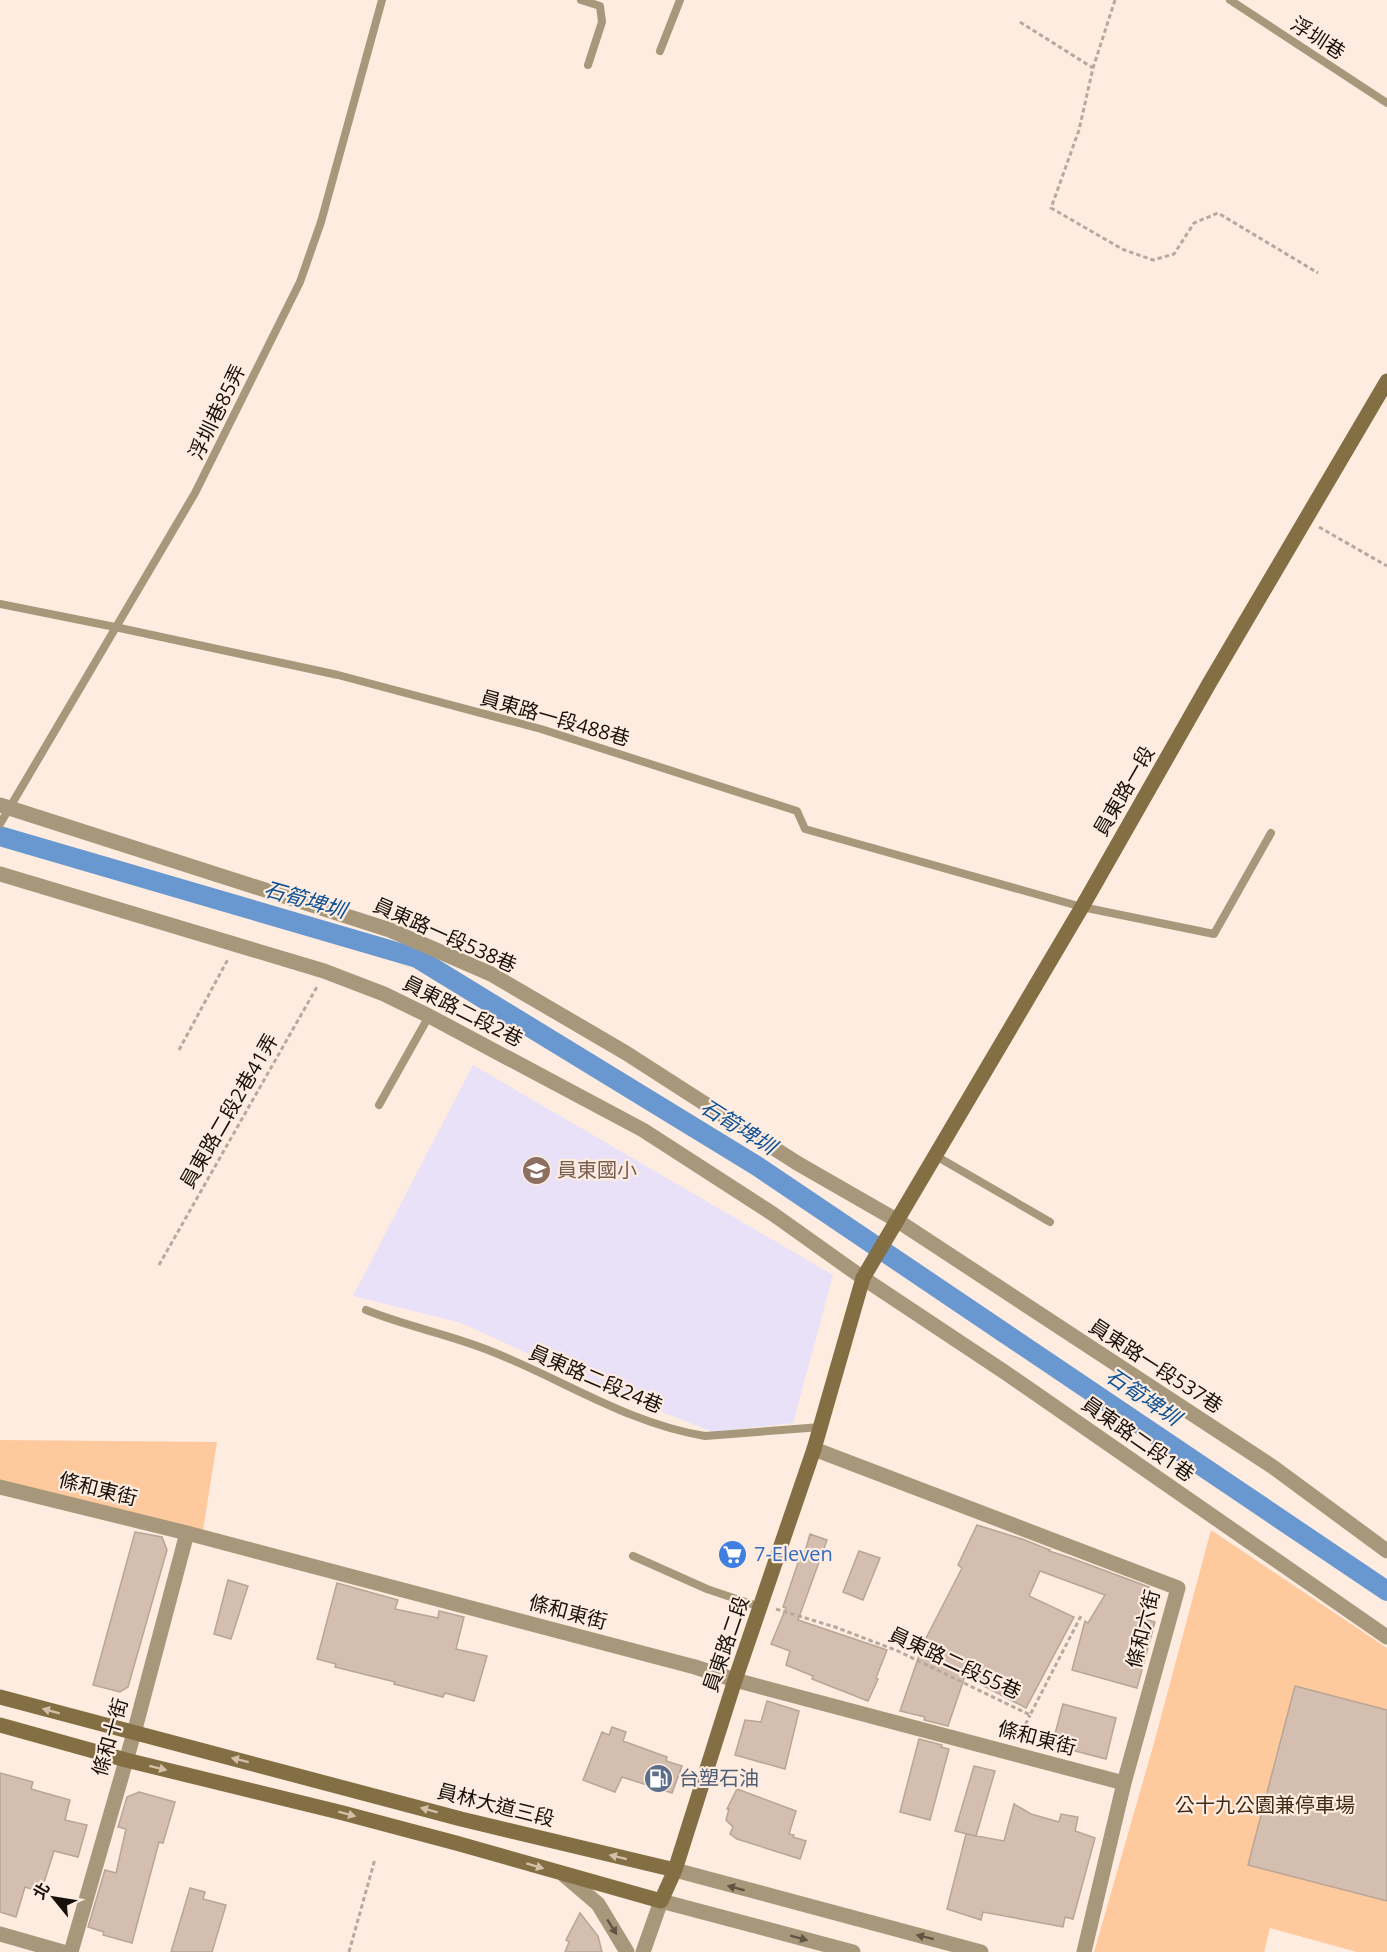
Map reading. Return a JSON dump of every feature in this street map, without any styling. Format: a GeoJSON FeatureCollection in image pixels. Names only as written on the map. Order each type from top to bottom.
{"type":"FeatureCollection","features":[{"type":"Feature","properties":{"kind":"main road","name":"員東路一段"},"geometry":{"type":"LineString","coordinates":[[863,1278],[1082,907],[1222,661],[1387,381]]}},
{"type":"Feature","properties":{"kind":"main road","name":"員東路二段"},"geometry":{"type":"LineString","coordinates":[[661,1901],[675,1870],[735,1680],[814,1449],[863,1278]]}},
{"type":"Feature","properties":{"kind":"main road","name":"員林大道三段"},"geometry":{"type":"LineString","coordinates":[[0,1697],[461,1819],[675,1870]]}},
{"type":"Feature","properties":{"kind":"main road"},"geometry":{"type":"LineString","coordinates":[[0,1725],[126,1760],[456,1843],[661,1901]]}},
{"type":"Feature","properties":{"kind":"street","name":"員東路一段538巷"},"geometry":{"type":"LineString","coordinates":[[5,807],[390,930],[491,974],[626,1053],[797,1163],[898,1221]]}},
{"type":"Feature","properties":{"kind":"street","name":"員東路二段2巷"},"geometry":{"type":"LineString","coordinates":[[0,874],[324,971],[384,994],[644,1130],[773,1214],[863,1278]]}},
{"type":"Feature","properties":{"kind":"street","name":"員東路一段537巷"},"geometry":{"type":"LineString","coordinates":[[898,1221],[1273,1467],[1387,1551]]}},
{"type":"Feature","properties":{"kind":"street","name":"員東路二段1巷"},"geometry":{"type":"LineString","coordinates":[[863,1278],[1016,1380],[1387,1637]]}},
{"type":"Feature","properties":{"kind":"street","name":"條和六街"},"geometry":{"type":"LineString","coordinates":[[814,1449],[1178,1588],[1124,1783],[1084,1952]]}},
{"type":"Feature","properties":{"kind":"street","name":"條和東街"},"geometry":{"type":"LineString","coordinates":[[0,1487],[187,1533],[1124,1783]]}},
{"type":"Feature","properties":{"kind":"street","name":"條和十街"},"geometry":{"type":"LineString","coordinates":[[71,1952],[134,1733],[187,1533]]}},
{"type":"Feature","properties":{"kind":"street","name":"員林大道三段"},"geometry":{"type":"LineString","coordinates":[[675,1870],[981,1952]]}},
{"type":"Feature","properties":{"kind":"street"},"geometry":{"type":"LineString","coordinates":[[564,1875],[598,1904],[627,1952]]}},
{"type":"Feature","properties":{"kind":"street"},"geometry":{"type":"LineString","coordinates":[[661,1901],[853,1952]]}},
{"type":"Feature","properties":{"kind":"street","name":"員東路二段"},"geometry":{"type":"LineString","coordinates":[[643,1952],[661,1901]]}},
{"type":"Feature","properties":{"kind":"street"},"geometry":{"type":"LineString","coordinates":[[0,1934],[63,1952]]}},
{"type":"Feature","properties":{"kind":"lane","name":"浮圳巷85弄"},"geometry":{"type":"LineString","coordinates":[[0,824],[5,807],[195,493],[300,282],[321,222],[382,0]]}},
{"type":"Feature","properties":{"kind":"lane"},"geometry":{"type":"LineString","coordinates":[[580,0],[600,6],[602,22],[588,64]]}},
{"type":"Feature","properties":{"kind":"lane"},"geometry":{"type":"LineString","coordinates":[[660,51],[680,0]]}},
{"type":"Feature","properties":{"kind":"lane","name":"浮圳巷"},"geometry":{"type":"LineString","coordinates":[[1230,0],[1387,103]]}},
{"type":"Feature","properties":{"kind":"lane","name":"員東路一段488巷"},"geometry":{"type":"LineString","coordinates":[[0,604],[338,675],[541,729],[797,811],[805,829],[1082,907]]}},
{"type":"Feature","properties":{"kind":"lane"},"geometry":{"type":"LineString","coordinates":[[1082,907],[1214,934],[1271,832]]}},
{"type":"Feature","properties":{"kind":"lane"},"geometry":{"type":"LineString","coordinates":[[378,1105],[429,1016]]}},
{"type":"Feature","properties":{"kind":"lane"},"geometry":{"type":"LineString","coordinates":[[936,1156],[1050,1222]]}},
{"type":"Feature","properties":{"kind":"lane","name":"員東路二段24巷"},"geometry":{"type":"LineString","coordinates":[[366,1310],[488,1350],[626,1414],[690,1434],[705,1436],[821,1427]]}},
{"type":"Feature","properties":{"kind":"lane"},"geometry":{"type":"LineString","coordinates":[[633,1556],[707,1589],[760,1608]]}},
{"type":"Feature","properties":{"kind":"path"},"geometry":{"type":"LineString","coordinates":[[1115,0],[1093,69],[1079,130],[1051,208],[1122,249],[1153,260],[1174,254],[1194,223],[1218,213],[1318,273]]}},
{"type":"Feature","properties":{"kind":"path"},"geometry":{"type":"LineString","coordinates":[[1020,22],[1093,69]]}},
{"type":"Feature","properties":{"kind":"path"},"geometry":{"type":"LineString","coordinates":[[1307,520],[1387,567]]}},
{"type":"Feature","properties":{"kind":"path"},"geometry":{"type":"LineString","coordinates":[[179,1050],[237,945]]}},
{"type":"Feature","properties":{"kind":"path","name":"員東路二段2巷41弄"},"geometry":{"type":"LineString","coordinates":[[159,1265],[324,971]]}},
{"type":"Feature","properties":{"kind":"path","name":"員東路二段55巷"},"geometry":{"type":"LineString","coordinates":[[760,1608],[776,1609],[835,1627],[898,1651],[1030,1715],[1081,1616]]}},
{"type":"Feature","properties":{"kind":"path"},"geometry":{"type":"LineString","coordinates":[[1012,1753],[1030,1715]]}},
{"type":"Feature","properties":{"kind":"path"},"geometry":{"type":"LineString","coordinates":[[349,1952],[375,1859]]}},
{"type":"Feature","properties":{"kind":"shaded area","name":"員東國小"},"geometry":{"type":"Polygon","coordinates":[[[473,1065],[833,1275],[793,1423],[713,1432],[617,1394],[461,1323],[353,1296],[473,1065]]]}},
{"type":"Feature","properties":{"kind":"green space"},"geometry":{"type":"Polygon","coordinates":[[[0,1440],[217,1442],[203,1530],[0,1481],[0,1440]]]}},
{"type":"Feature","properties":{"kind":"green space","name":"公十九公園兼停車場"},"geometry":{"type":"Polygon","coordinates":[[[1211,1530],[1387,1648],[1387,1952],[1357,1952],[1270,1928],[1264,1952],[1094,1952],[1154,1743],[1211,1530]]]}},
{"type":"Feature","properties":{"kind":"building"},"geometry":{"type":"Polygon","coordinates":[[[977,1525],[1022,1539],[1149,1587],[1141,1618],[1155,1622],[1137,1688],[1072,1670],[1085,1621],[1088,1623],[1105,1595],[1040,1571],[1029,1596],[1074,1617],[1026,1708],[965,1676],[948,1726],[900,1711],[923,1644],[962,1568],[958,1565],[977,1525]]]}},
{"type":"Feature","properties":{"kind":"building"},"geometry":{"type":"Polygon","coordinates":[[[135,1532],[162,1537],[167,1550],[128,1687],[120,1692],[93,1685],[135,1532]]]}},
{"type":"Feature","properties":{"kind":"building"},"geometry":{"type":"Polygon","coordinates":[[[810,1534],[827,1540],[798,1620],[887,1650],[868,1701],[812,1679],[813,1676],[786,1665],[790,1651],[771,1644],[786,1608],[783,1607],[810,1534]]]}},
{"type":"Feature","properties":{"kind":"building"},"geometry":{"type":"Polygon","coordinates":[[[859,1551],[880,1558],[863,1600],[843,1592],[859,1551]]]}},
{"type":"Feature","properties":{"kind":"building"},"geometry":{"type":"Polygon","coordinates":[[[228,1580],[248,1586],[231,1639],[214,1634],[228,1580]]]}},
{"type":"Feature","properties":{"kind":"building"},"geometry":{"type":"Polygon","coordinates":[[[337,1583],[398,1600],[395,1609],[438,1618],[439,1611],[464,1617],[456,1649],[487,1656],[474,1701],[445,1693],[443,1697],[394,1684],[395,1682],[335,1667],[336,1664],[317,1659],[337,1583]]]}},
{"type":"Feature","properties":{"kind":"building"},"geometry":{"type":"Polygon","coordinates":[[[1295,1686],[1387,1710],[1387,1901],[1248,1865],[1295,1686]]]}},
{"type":"Feature","properties":{"kind":"building"},"geometry":{"type":"Polygon","coordinates":[[[767,1701],[799,1711],[785,1769],[735,1755],[745,1720],[761,1722],[767,1701]]]}},
{"type":"Feature","properties":{"kind":"building"},"geometry":{"type":"Polygon","coordinates":[[[1063,1704],[1116,1718],[1106,1759],[1052,1745],[1063,1704]]]}},
{"type":"Feature","properties":{"kind":"building"},"geometry":{"type":"Polygon","coordinates":[[[612,1727],[626,1732],[623,1741],[667,1757],[666,1761],[682,1766],[672,1793],[622,1777],[615,1792],[583,1780],[602,1732],[609,1735],[612,1727]]]}},
{"type":"Feature","properties":{"kind":"building"},"geometry":{"type":"Polygon","coordinates":[[[919,1739],[949,1749],[930,1820],[900,1812],[919,1739]]]}},
{"type":"Feature","properties":{"kind":"building"},"geometry":{"type":"Polygon","coordinates":[[[974,1766],[995,1771],[976,1836],[955,1831],[974,1766]]]}},
{"type":"Feature","properties":{"kind":"building"},"geometry":{"type":"Polygon","coordinates":[[[0,1773],[33,1782],[31,1789],[70,1800],[65,1820],[87,1825],[78,1857],[54,1851],[41,1892],[25,1887],[16,1917],[0,1912],[0,1773]]]}},
{"type":"Feature","properties":{"kind":"building"},"geometry":{"type":"Polygon","coordinates":[[[737,1789],[796,1811],[789,1834],[806,1841],[800,1859],[737,1839],[730,1834],[733,1827],[726,1820],[729,1809],[727,1809],[737,1789]]]}},
{"type":"Feature","properties":{"kind":"building"},"geometry":{"type":"Polygon","coordinates":[[[139,1792],[175,1802],[163,1843],[159,1842],[132,1943],[103,1935],[104,1932],[88,1927],[105,1870],[116,1873],[126,1829],[118,1827],[127,1797],[139,1792]]]}},
{"type":"Feature","properties":{"kind":"building"},"geometry":{"type":"Polygon","coordinates":[[[1014,1804],[1031,1814],[1059,1822],[1061,1814],[1078,1817],[1075,1831],[1095,1838],[1073,1919],[1065,1917],[1063,1927],[983,1912],[981,1920],[947,1909],[966,1834],[1004,1841],[1014,1804]]]}},
{"type":"Feature","properties":{"kind":"building"},"geometry":{"type":"Polygon","coordinates":[[[190,1888],[205,1892],[203,1899],[226,1905],[212,1952],[171,1952],[190,1888]]]}},
{"type":"Feature","properties":{"kind":"building"},"geometry":{"type":"Polygon","coordinates":[[[580,1913],[598,1936],[602,1952],[565,1952],[569,1942],[566,1940],[580,1913]]]}},
{"type":"Feature","properties":{"kind":"waterway","name":"石筍埤圳"},"geometry":{"type":"LineString","coordinates":[[0,836],[417,958],[757,1166],[1387,1591]]}},
{"type":"Feature","properties":{"kind":"place","name":"員東國小"},"geometry":{"type":"Point","coordinates":[536,1170]}},
{"type":"Feature","properties":{"kind":"place","name":"7-Eleven"},"geometry":{"type":"Point","coordinates":[733,1554]}},
{"type":"Feature","properties":{"kind":"place","name":"台塑石油"},"geometry":{"type":"Point","coordinates":[658,1778]}}]}
